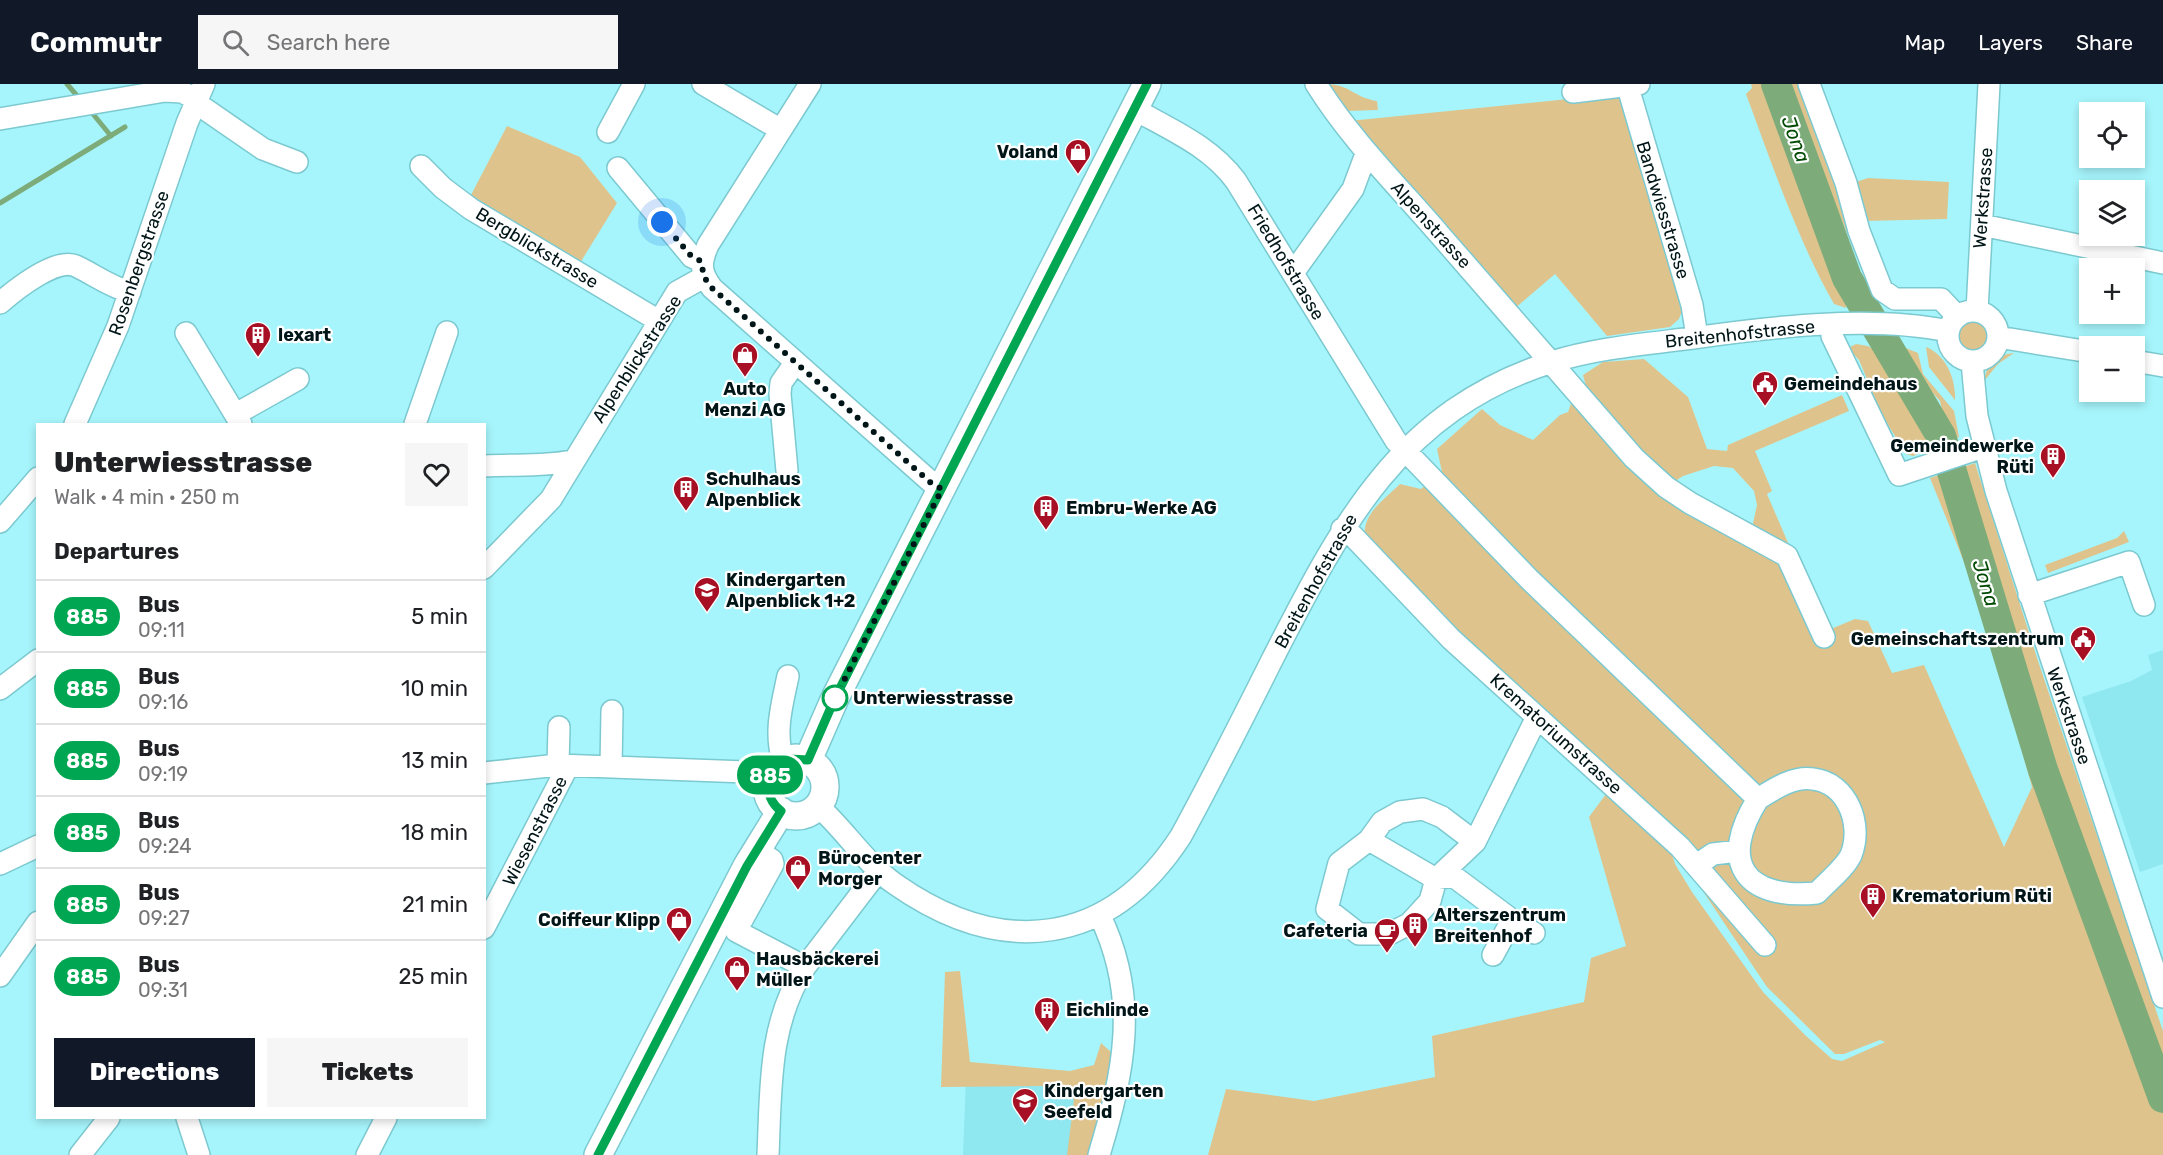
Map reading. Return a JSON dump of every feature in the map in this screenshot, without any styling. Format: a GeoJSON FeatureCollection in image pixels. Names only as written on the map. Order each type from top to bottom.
{"type":"FeatureCollection","features":[{"type":"Feature","properties":{"kind":"main road"},"geometry":{"type":"LineString","coordinates":[[787,766],[818,768],[825,784],[824,795],[818,806],[803,815],[792,815],[781,811],[771,800],[767,784],[787,766],[835,698],[1147,84]]}},
{"type":"Feature","properties":{"kind":"main road"},"geometry":{"type":"LineString","coordinates":[[598,1155],[727,926],[757,850],[781,811]]}},
{"type":"Feature","properties":{"kind":"street"},"geometry":{"type":"LineString","coordinates":[[608,132],[634,84]]}},
{"type":"Feature","properties":{"kind":"street"},"geometry":{"type":"LineString","coordinates":[[703,84],[781,130]]}},
{"type":"Feature","properties":{"kind":"street"},"geometry":{"type":"LineString","coordinates":[[702,269],[708,245],[810,84]]}},
{"type":"Feature","properties":{"kind":"street","name":"Alpenstrasse"},"geometry":{"type":"LineString","coordinates":[[1316,84],[1338,119],[1366,154],[1408,198],[1634,458],[1666,487],[1787,556],[1824,637]]}},
{"type":"Feature","properties":{"kind":"street"},"geometry":{"type":"LineString","coordinates":[[1809,84],[1846,183],[1858,231],[1882,290],[1887,311]]}},
{"type":"Feature","properties":{"kind":"street","name":"Werkstrasse"},"geometry":{"type":"LineString","coordinates":[[1961,320],[1982,225],[1989,84]]}},
{"type":"Feature","properties":{"kind":"street"},"geometry":{"type":"LineString","coordinates":[[1573,92],[1631,85]]}},
{"type":"Feature","properties":{"kind":"street","name":"Bandwiesstrasse"},"geometry":{"type":"LineString","coordinates":[[1631,85],[1692,305],[1697,337]]}},
{"type":"Feature","properties":{"kind":"street"},"geometry":{"type":"LineString","coordinates":[[0,119],[164,88],[182,92],[200,92],[202,107],[263,148],[297,162]]}},
{"type":"Feature","properties":{"kind":"street","name":"Rosenbergstrasse"},"geometry":{"type":"LineString","coordinates":[[77,423],[130,292],[200,92]]}},
{"type":"Feature","properties":{"kind":"street","name":"Friedhofstrasse"},"geometry":{"type":"LineString","coordinates":[[1134,110],[1209,150],[1222,161],[1374,407],[1404,450],[1529,579],[1758,799]]}},
{"type":"Feature","properties":{"kind":"street"},"geometry":{"type":"LineString","coordinates":[[1293,273],[1353,189],[1366,154]]}},
{"type":"Feature","properties":{"kind":"street","name":"Bergblickstrasse"},"geometry":{"type":"LineString","coordinates":[[421,165],[443,188],[471,208],[659,321]]}},
{"type":"Feature","properties":{"kind":"street"},"geometry":{"type":"LineString","coordinates":[[618,168],[702,269],[712,288],[931,483],[942,489]]}},
{"type":"Feature","properties":{"kind":"street"},"geometry":{"type":"LineString","coordinates":[[1982,225],[2135,253],[2163,263]]}},
{"type":"Feature","properties":{"kind":"street"},"geometry":{"type":"LineString","coordinates":[[0,303],[54,266],[74,265],[111,287],[130,292]]}},
{"type":"Feature","properties":{"kind":"street","name":"Alpenblickstrasse"},"geometry":{"type":"LineString","coordinates":[[486,566],[551,499],[572,461],[677,292],[702,269]]}},
{"type":"Feature","properties":{"kind":"street"},"geometry":{"type":"LineString","coordinates":[[1887,311],[1895,298],[1941,298],[1961,320]]}},
{"type":"Feature","properties":{"kind":"street","name":"Breitenhofstrasse"},"geometry":{"type":"LineString","coordinates":[[818,806],[893,883],[930,904],[972,921],[991,926],[1047,931],[1067,928],[1100,916],[1144,884],[1181,836],[1342,529],[1364,498],[1404,450],[1433,425],[1472,399],[1550,363],[1593,352],[1697,337],[1838,330],[1887,311],[1961,320]]}},
{"type":"Feature","properties":{"kind":"street"},"geometry":{"type":"LineString","coordinates":[[1989,316],[1994,322],[1998,337],[1989,356],[1972,362],[1955,354],[1950,348],[1961,320],[1989,316]]}},
{"type":"Feature","properties":{"kind":"street"},"geometry":{"type":"LineString","coordinates":[[1838,330],[1899,475],[1975,450]]}},
{"type":"Feature","properties":{"kind":"street"},"geometry":{"type":"LineString","coordinates":[[415,423],[447,332]]}},
{"type":"Feature","properties":{"kind":"street"},"geometry":{"type":"LineString","coordinates":[[186,333],[239,419],[298,379]]}},
{"type":"Feature","properties":{"kind":"street"},"geometry":{"type":"LineString","coordinates":[[1998,337],[2079,350]]}},
{"type":"Feature","properties":{"kind":"street","name":"Werkstrasse"},"geometry":{"type":"LineString","coordinates":[[1972,362],[1975,450],[2029,595],[2163,997]]}},
{"type":"Feature","properties":{"kind":"street"},"geometry":{"type":"LineString","coordinates":[[787,471],[780,394],[781,383],[795,363]]}},
{"type":"Feature","properties":{"kind":"street"},"geometry":{"type":"LineString","coordinates":[[2145,363],[2163,366]]}},
{"type":"Feature","properties":{"kind":"street"},"geometry":{"type":"LineString","coordinates":[[486,466],[511,464],[543,466],[572,461]]}},
{"type":"Feature","properties":{"kind":"street"},"geometry":{"type":"LineString","coordinates":[[0,522],[36,480]]}},
{"type":"Feature","properties":{"kind":"street","name":"Krematoriumstrasse"},"geometry":{"type":"LineString","coordinates":[[1342,529],[1352,535],[1451,639],[1615,786],[1696,865],[1765,945]]}},
{"type":"Feature","properties":{"kind":"street"},"geometry":{"type":"LineString","coordinates":[[2029,595],[2129,562],[2144,605]]}},
{"type":"Feature","properties":{"kind":"street"},"geometry":{"type":"LineString","coordinates":[[0,689],[36,662]]}},
{"type":"Feature","properties":{"kind":"street"},"geometry":{"type":"LineString","coordinates":[[486,773],[563,765],[746,772],[787,766],[778,746],[777,727],[788,675]]}},
{"type":"Feature","properties":{"kind":"street"},"geometry":{"type":"LineString","coordinates":[[610,767],[612,711]]}},
{"type":"Feature","properties":{"kind":"street"},"geometry":{"type":"LineString","coordinates":[[1475,842],[1442,817],[1424,809],[1400,812],[1382,822],[1369,840],[1339,863],[1327,909],[1359,934],[1389,934],[1409,924],[1430,901],[1436,879],[1475,842],[1537,717]]}},
{"type":"Feature","properties":{"kind":"street"},"geometry":{"type":"LineString","coordinates":[[559,727],[563,765]]}},
{"type":"Feature","properties":{"kind":"street","name":"Wiesenstrasse"},"geometry":{"type":"LineString","coordinates":[[486,924],[563,765]]}},
{"type":"Feature","properties":{"kind":"street"},"geometry":{"type":"LineString","coordinates":[[1804,779],[1815,779],[1833,786],[1845,798],[1853,812],[1855,827],[1850,856],[1817,893],[1779,894],[1754,883],[1742,866],[1738,851],[1745,822],[1758,799],[1779,786],[1804,779]]}},
{"type":"Feature","properties":{"kind":"street"},"geometry":{"type":"LineString","coordinates":[[1369,840],[1436,879],[1453,876],[1512,920],[1534,933]]}},
{"type":"Feature","properties":{"kind":"street"},"geometry":{"type":"LineString","coordinates":[[0,864],[36,847]]}},
{"type":"Feature","properties":{"kind":"street"},"geometry":{"type":"LineString","coordinates":[[1696,865],[1713,854],[1738,851]]}},
{"type":"Feature","properties":{"kind":"street"},"geometry":{"type":"LineString","coordinates":[[768,1155],[770,1104],[779,1020],[794,984],[805,967],[879,870]]}},
{"type":"Feature","properties":{"kind":"street"},"geometry":{"type":"LineString","coordinates":[[1099,1155],[1118,1094],[1126,1034],[1121,979],[1100,916]]}},
{"type":"Feature","properties":{"kind":"street"},"geometry":{"type":"LineString","coordinates":[[1493,955],[1512,920]]}},
{"type":"Feature","properties":{"kind":"street"},"geometry":{"type":"LineString","coordinates":[[0,976],[36,925]]}},
{"type":"Feature","properties":{"kind":"street"},"geometry":{"type":"LineString","coordinates":[[727,926],[805,967]]}},
{"type":"Feature","properties":{"kind":"street"},"geometry":{"type":"LineString","coordinates":[[80,1155],[108,1119]]}},
{"type":"Feature","properties":{"kind":"street"},"geometry":{"type":"LineString","coordinates":[[187,1119],[199,1155]]}},
{"type":"Feature","properties":{"kind":"street"},"geometry":{"type":"LineString","coordinates":[[367,1155],[385,1119]]}},
{"type":"Feature","properties":{"kind":"shaded area"},"geometry":{"type":"Polygon","coordinates":[[[1324,84],[1340,86],[1362,97],[1377,101],[1378,110],[1346,111],[1324,84]]]}},
{"type":"Feature","properties":{"kind":"shaded area"},"geometry":{"type":"Polygon","coordinates":[[[1751,84],[1765,84],[1830,262],[1845,294],[1846,308],[1834,304],[1808,254],[1746,94],[1752,88],[1751,84]]]}},
{"type":"Feature","properties":{"kind":"shaded area"},"geometry":{"type":"Polygon","coordinates":[[[1786,84],[1801,84],[1842,198],[1840,207],[1882,290],[1874,299],[1786,84]]]}},
{"type":"Feature","properties":{"kind":"shaded area"},"geometry":{"type":"Polygon","coordinates":[[[1618,94],[1682,311],[1679,319],[1670,327],[1607,336],[1555,274],[1514,309],[1349,121],[1618,94]]]}},
{"type":"Feature","properties":{"kind":"shaded area"},"geometry":{"type":"Polygon","coordinates":[[[507,126],[580,157],[617,203],[580,263],[471,195],[507,126]]]}},
{"type":"Feature","properties":{"kind":"shaded area"},"geometry":{"type":"Polygon","coordinates":[[[1868,178],[1949,182],[1947,219],[1864,221],[1853,183],[1868,178]]]}},
{"type":"Feature","properties":{"kind":"shaded area"},"geometry":{"type":"Polygon","coordinates":[[[1973,321],[1984,325],[1988,336],[1984,347],[1973,351],[1962,347],[1958,336],[1962,325],[1973,321]]]}},
{"type":"Feature","properties":{"kind":"shaded area"},"geometry":{"type":"Polygon","coordinates":[[[1856,344],[1868,346],[1876,351],[1933,432],[1938,446],[1913,456],[1906,454],[1882,415],[1859,360],[1848,348],[1856,344]]]}},
{"type":"Feature","properties":{"kind":"shaded area"},"geometry":{"type":"Polygon","coordinates":[[[1903,347],[1918,353],[1923,374],[1954,411],[1959,437],[1949,440],[1940,401],[1910,367],[1900,352],[1903,347]]]}},
{"type":"Feature","properties":{"kind":"shaded area"},"geometry":{"type":"Polygon","coordinates":[[[1926,347],[1939,356],[1952,376],[1955,400],[1929,367],[1926,347]]]}},
{"type":"Feature","properties":{"kind":"shaded area"},"geometry":{"type":"Polygon","coordinates":[[[2014,353],[1998,364],[1984,381],[1994,361],[2014,353]]]}},
{"type":"Feature","properties":{"kind":"shaded area"},"geometry":{"type":"Polygon","coordinates":[[[1644,359],[1688,397],[1707,449],[1727,451],[1728,445],[1842,395],[1849,411],[1755,451],[1772,491],[1767,494],[1826,631],[1855,619],[1868,621],[1892,673],[1924,665],[2004,847],[2032,787],[1981,604],[1930,478],[1975,463],[2038,661],[2163,1031],[2163,1155],[1208,1155],[1226,1089],[1314,1101],[1435,1077],[1432,1036],[1584,1002],[1591,958],[1626,946],[1589,817],[1609,790],[1670,847],[1675,864],[1692,892],[1763,992],[1805,1035],[1832,1059],[1842,1061],[1885,1042],[1880,1040],[1844,1054],[1835,1054],[1767,987],[1682,860],[1680,843],[1410,589],[1365,539],[1367,522],[1375,508],[1400,484],[1421,489],[1442,472],[1437,449],[1482,409],[1500,425],[1533,440],[1560,415],[1568,412],[1576,390],[1594,412],[1583,375],[1603,362],[1644,359]],[[1714,466],[1683,476],[1666,487],[1750,537],[1757,505],[1754,491],[1733,468],[1714,466]]]}},
{"type":"Feature","properties":{"kind":"shaded area"},"geometry":{"type":"Polygon","coordinates":[[[2124,531],[2129,542],[2048,573],[2045,565],[2117,538],[2124,531]]]}},
{"type":"Feature","properties":{"kind":"shaded area"},"geometry":{"type":"Polygon","coordinates":[[[2163,650],[2163,864],[2140,872],[2082,697],[2131,681],[2152,670],[2148,655],[2163,650]]]}},
{"type":"Feature","properties":{"kind":"shaded area"},"geometry":{"type":"Polygon","coordinates":[[[960,971],[970,1062],[1070,1071],[1094,1065],[1101,1043],[1112,1053],[1099,1134],[1091,1155],[1067,1155],[1074,1099],[1042,1086],[941,1087],[945,972],[960,971]]]}},
{"type":"Feature","properties":{"kind":"shaded area","name":"Kindergarten Seefeld"},"geometry":{"type":"Polygon","coordinates":[[[966,1078],[1090,1084],[1068,1155],[963,1155],[966,1078]]]}},
{"type":"Feature","properties":{"kind":"waterway"},"geometry":{"type":"LineString","coordinates":[[67,84],[79,98]]}},
{"type":"Feature","properties":{"kind":"waterway","name":"Jona"},"geometry":{"type":"LineString","coordinates":[[1776,84],[1847,278],[1941,436],[2043,770],[2163,1098]]}},
{"type":"Feature","properties":{"kind":"waterway"},"geometry":{"type":"LineString","coordinates":[[93,114],[111,136]]}},
{"type":"Feature","properties":{"kind":"waterway"},"geometry":{"type":"LineString","coordinates":[[0,203],[125,127]]}},
{"type":"Feature","properties":{"kind":"bus line","name":"885"},"geometry":{"type":"LineString","coordinates":[[598,1155],[747,866],[781,811],[775,806],[768,792],[767,784],[772,771],[777,765],[789,759],[808,760],[835,698],[1147,84]]}},
{"type":"Feature","properties":{"kind":"place","name":"Voland"},"geometry":{"type":"Point","coordinates":[1078,175]}},
{"type":"Feature","properties":{"kind":"place","name":"lexart"},"geometry":{"type":"Point","coordinates":[258,358]}},
{"type":"Feature","properties":{"kind":"place","name":"Auto Menzi AG"},"geometry":{"type":"Point","coordinates":[745,378]}},
{"type":"Feature","properties":{"kind":"place","name":"Gemeindehaus"},"geometry":{"type":"Point","coordinates":[1765,407]}},
{"type":"Feature","properties":{"kind":"place","name":"Gemeindewerke Rüti"},"geometry":{"type":"Point","coordinates":[2053,479]}},
{"type":"Feature","properties":{"kind":"place","name":"Schulhaus Alpenblick"},"geometry":{"type":"Point","coordinates":[686,512]}},
{"type":"Feature","properties":{"kind":"place","name":"Embru-Werke AG"},"geometry":{"type":"Point","coordinates":[1046,531]}},
{"type":"Feature","properties":{"kind":"place","name":"Kindergarten Alpenblick 1+2"},"geometry":{"type":"Point","coordinates":[707,613]}},
{"type":"Feature","properties":{"kind":"place","name":"Gemeinschaftszentrum"},"geometry":{"type":"Point","coordinates":[2083,662]}},
{"type":"Feature","properties":{"kind":"place","name":"Unterwiesstrasse"},"geometry":{"type":"Point","coordinates":[835,698]}},
{"type":"Feature","properties":{"kind":"place","name":"Bürocenter Morger"},"geometry":{"type":"Point","coordinates":[798,891]}},
{"type":"Feature","properties":{"kind":"place","name":"Krematorium Rüti"},"geometry":{"type":"Point","coordinates":[1873,919]}},
{"type":"Feature","properties":{"kind":"place","name":"Coiffeur Klipp"},"geometry":{"type":"Point","coordinates":[679,943]}},
{"type":"Feature","properties":{"kind":"place","name":"Alterszentrum Breitenhof"},"geometry":{"type":"Point","coordinates":[1415,948]}},
{"type":"Feature","properties":{"kind":"place","name":"Cafeteria"},"geometry":{"type":"Point","coordinates":[1387,954]}},
{"type":"Feature","properties":{"kind":"place","name":"Hausbäckerei Müller"},"geometry":{"type":"Point","coordinates":[737,992]}},
{"type":"Feature","properties":{"kind":"place","name":"Eichlinde"},"geometry":{"type":"Point","coordinates":[1047,1033]}},
{"type":"Feature","properties":{"kind":"place","name":"Kindergarten Seefeld"},"geometry":{"type":"Point","coordinates":[1025,1124]}},
{"type":"Feature","properties":{"kind":"route"},"geometry":{"type":"LineString","coordinates":[[662,222],[692,257],[701,261],[704,277],[712,288],[931,483],[942,489],[835,698]]}}]}
